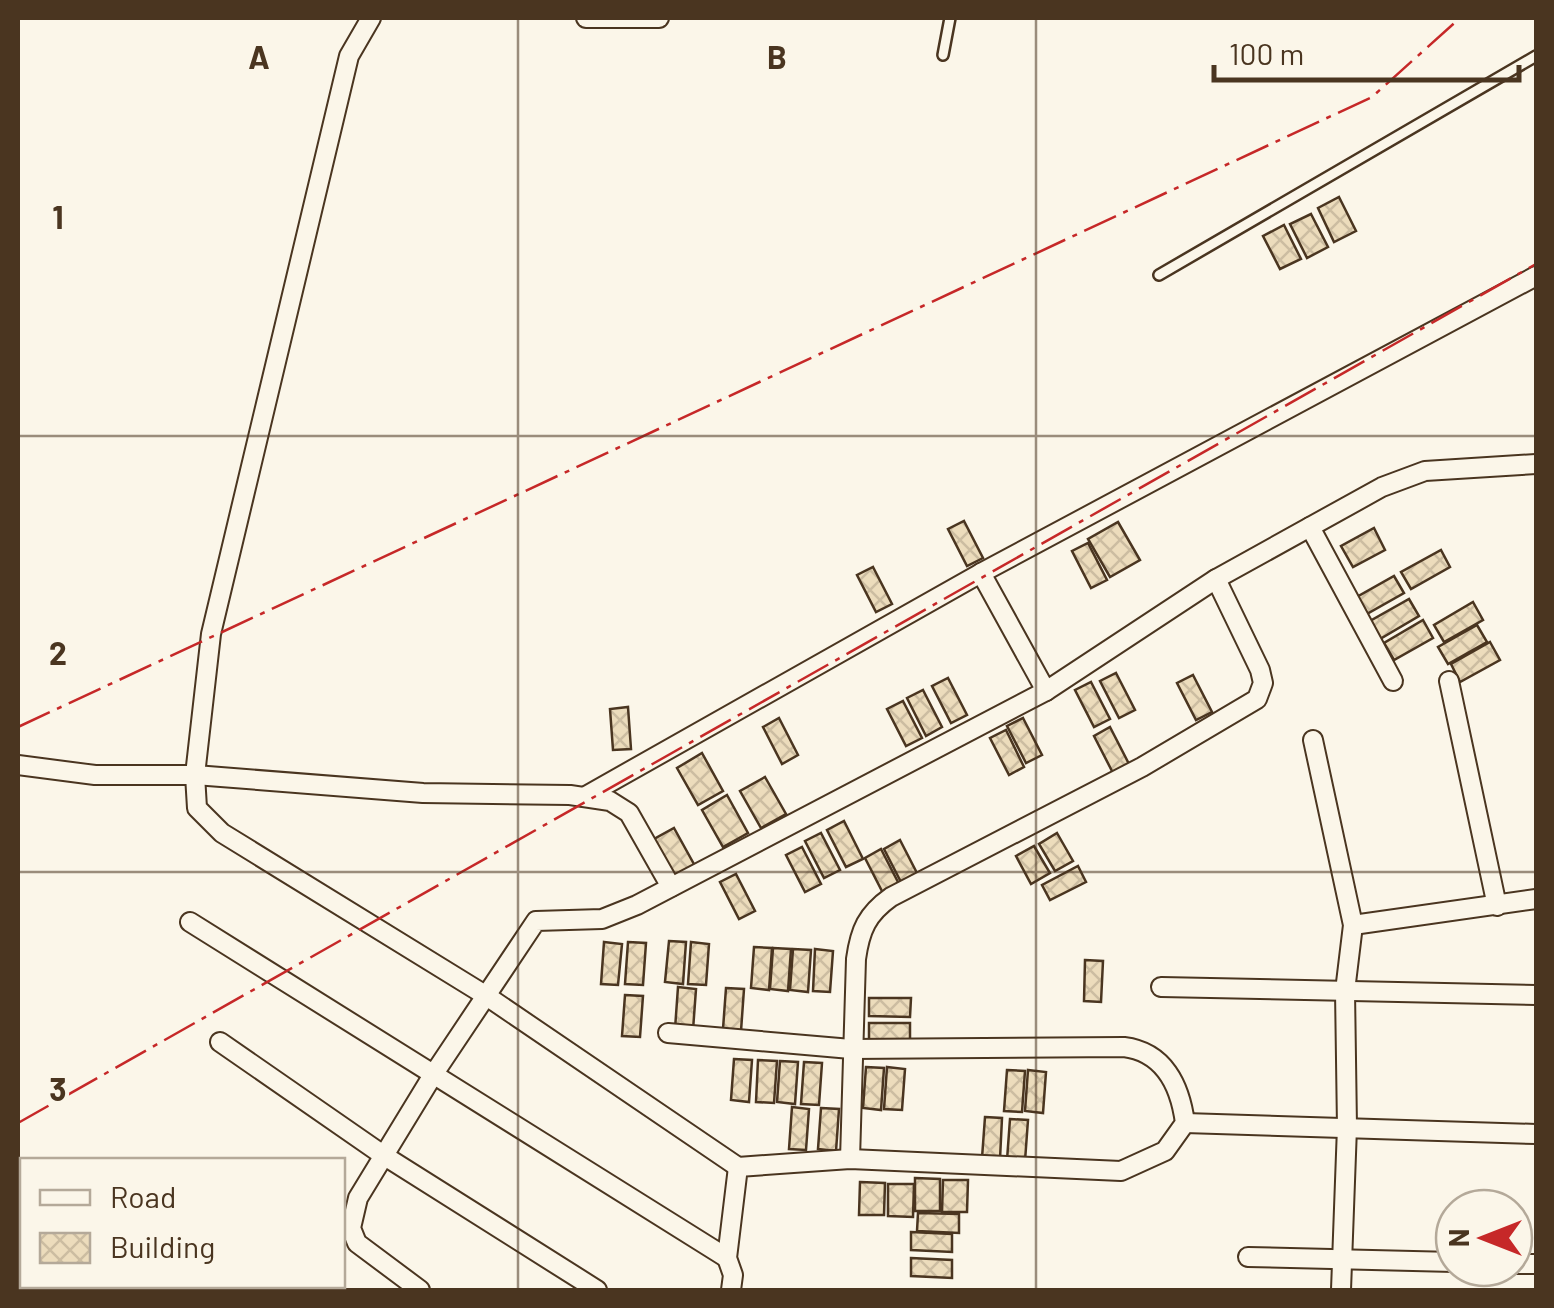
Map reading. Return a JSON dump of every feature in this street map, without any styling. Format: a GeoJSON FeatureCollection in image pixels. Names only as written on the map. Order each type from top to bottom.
{"type":"FeatureCollection","features":[{"type":"Feature","properties":{"kind":"street"},"geometry":{"type":"LineString","coordinates":[[371,18],[349,56],[211,634],[195,775],[197,808],[222,833],[485,994],[738,1167],[850,1158],[1122,1170],[1166,1151],[1185,1124],[1182,1104],[1163,1063],[1146,1050],[851,1049],[668,1033]]}},
{"type":"Feature","properties":{"kind":"street"},"geometry":{"type":"LineString","coordinates":[[586,18],[659,18]]}},
{"type":"Feature","properties":{"kind":"street"},"geometry":{"type":"LineString","coordinates":[[584,797],[981,572],[1536,276]]}},
{"type":"Feature","properties":{"kind":"street"},"geometry":{"type":"LineString","coordinates":[[420,1290],[368,1254],[351,1228],[358,1198],[432,1075],[536,920],[602,919],[671,887],[1046,691],[1216,580],[1382,487],[1425,471],[1536,464]]}},
{"type":"Feature","properties":{"kind":"street"},"geometry":{"type":"LineString","coordinates":[[1310,527],[1393,681]]}},
{"type":"Feature","properties":{"kind":"street"},"geometry":{"type":"LineString","coordinates":[[981,572],[1046,691]]}},
{"type":"Feature","properties":{"kind":"street"},"geometry":{"type":"LineString","coordinates":[[850,1158],[851,1049],[859,933],[875,909],[1142,767],[1257,698],[1263,683],[1260,670],[1216,580]]}},
{"type":"Feature","properties":{"kind":"street"},"geometry":{"type":"LineString","coordinates":[[1449,681],[1496,906]]}},
{"type":"Feature","properties":{"kind":"street"},"geometry":{"type":"LineString","coordinates":[[1313,740],[1353,925],[1345,991],[1347,1127],[1342,1290]]}},
{"type":"Feature","properties":{"kind":"street"},"geometry":{"type":"LineString","coordinates":[[18,765],[95,774],[195,775],[423,793],[610,801],[629,813],[671,887]]}},
{"type":"Feature","properties":{"kind":"street"},"geometry":{"type":"LineString","coordinates":[[1353,925],[1536,899]]}},
{"type":"Feature","properties":{"kind":"street"},"geometry":{"type":"LineString","coordinates":[[190,922],[727,1258]]}},
{"type":"Feature","properties":{"kind":"street"},"geometry":{"type":"LineString","coordinates":[[1161,987],[1536,995]]}},
{"type":"Feature","properties":{"kind":"street"},"geometry":{"type":"LineString","coordinates":[[220,1042],[382,1155],[597,1290]]}},
{"type":"Feature","properties":{"kind":"street"},"geometry":{"type":"LineString","coordinates":[[1185,1124],[1536,1134]]}},
{"type":"Feature","properties":{"kind":"street"},"geometry":{"type":"LineString","coordinates":[[730,1290],[733,1275],[727,1258],[738,1167]]}},
{"type":"Feature","properties":{"kind":"street"},"geometry":{"type":"LineString","coordinates":[[1248,1257],[1434,1262]]}},
{"type":"Feature","properties":{"kind":"lane"},"geometry":{"type":"LineString","coordinates":[[943,55],[950,18]]}},
{"type":"Feature","properties":{"kind":"lane"},"geometry":{"type":"LineString","coordinates":[[1158,275],[1536,56]]}},
{"type":"Feature","properties":{"kind":"building"},"geometry":{"type":"Polygon","coordinates":[[[1339,197],[1356,231],[1334,242],[1318,208],[1339,197]]]}},
{"type":"Feature","properties":{"kind":"building"},"geometry":{"type":"Polygon","coordinates":[[[1311,214],[1328,247],[1307,258],[1290,224],[1311,214]]]}},
{"type":"Feature","properties":{"kind":"building"},"geometry":{"type":"Polygon","coordinates":[[[1284,225],[1301,259],[1280,269],[1263,236],[1284,225]]]}},
{"type":"Feature","properties":{"kind":"building"},"geometry":{"type":"Polygon","coordinates":[[[964,521],[983,558],[967,566],[948,529],[964,521]]]}},
{"type":"Feature","properties":{"kind":"building"},"geometry":{"type":"Polygon","coordinates":[[[1118,522],[1140,560],[1110,577],[1088,539],[1118,522]]]}},
{"type":"Feature","properties":{"kind":"building"},"geometry":{"type":"Polygon","coordinates":[[[1374,528],[1385,550],[1353,567],[1341,546],[1374,528]]]}},
{"type":"Feature","properties":{"kind":"building"},"geometry":{"type":"Polygon","coordinates":[[[1088,543],[1107,580],[1091,588],[1072,551],[1088,543]]]}},
{"type":"Feature","properties":{"kind":"building"},"geometry":{"type":"Polygon","coordinates":[[[1441,550],[1450,567],[1411,589],[1401,572],[1441,550]]]}},
{"type":"Feature","properties":{"kind":"building"},"geometry":{"type":"Polygon","coordinates":[[[873,567],[892,604],[876,612],[857,575],[873,567]]]}},
{"type":"Feature","properties":{"kind":"building"},"geometry":{"type":"Polygon","coordinates":[[[1394,576],[1404,593],[1365,615],[1355,598],[1394,576]]]}},
{"type":"Feature","properties":{"kind":"building"},"geometry":{"type":"Polygon","coordinates":[[[1409,599],[1419,616],[1380,639],[1370,621],[1409,599]]]}},
{"type":"Feature","properties":{"kind":"building"},"geometry":{"type":"Polygon","coordinates":[[[1473,602],[1483,620],[1444,642],[1434,625],[1473,602]]]}},
{"type":"Feature","properties":{"kind":"building"},"geometry":{"type":"Polygon","coordinates":[[[1423,620],[1433,638],[1394,660],[1384,643],[1423,620]]]}},
{"type":"Feature","properties":{"kind":"building"},"geometry":{"type":"Polygon","coordinates":[[[1477,625],[1487,642],[1448,664],[1438,647],[1477,625]]]}},
{"type":"Feature","properties":{"kind":"building"},"geometry":{"type":"Polygon","coordinates":[[[1490,642],[1500,660],[1460,682],[1451,664],[1490,642]]]}},
{"type":"Feature","properties":{"kind":"building"},"geometry":{"type":"Polygon","coordinates":[[[1116,673],[1135,710],[1119,718],[1100,681],[1116,673]]]}},
{"type":"Feature","properties":{"kind":"building"},"geometry":{"type":"Polygon","coordinates":[[[1193,675],[1212,712],[1196,720],[1177,683],[1193,675]]]}},
{"type":"Feature","properties":{"kind":"building"},"geometry":{"type":"Polygon","coordinates":[[[948,678],[967,715],[951,723],[932,686],[948,678]]]}},
{"type":"Feature","properties":{"kind":"building"},"geometry":{"type":"Polygon","coordinates":[[[1091,682],[1110,719],[1094,727],[1075,690],[1091,682]]]}},
{"type":"Feature","properties":{"kind":"building"},"geometry":{"type":"Polygon","coordinates":[[[923,690],[942,727],[926,736],[907,698],[923,690]]]}},
{"type":"Feature","properties":{"kind":"building"},"geometry":{"type":"Polygon","coordinates":[[[903,701],[922,738],[906,746],[887,709],[903,701]]]}},
{"type":"Feature","properties":{"kind":"building"},"geometry":{"type":"Polygon","coordinates":[[[628,707],[631,749],[613,750],[610,709],[628,707]]]}},
{"type":"Feature","properties":{"kind":"building"},"geometry":{"type":"Polygon","coordinates":[[[779,718],[798,755],[782,764],[763,727],[779,718]]]}},
{"type":"Feature","properties":{"kind":"building"},"geometry":{"type":"Polygon","coordinates":[[[1023,718],[1042,755],[1026,763],[1007,726],[1023,718]]]}},
{"type":"Feature","properties":{"kind":"building"},"geometry":{"type":"Polygon","coordinates":[[[1110,727],[1129,764],[1113,773],[1094,736],[1110,727]]]}},
{"type":"Feature","properties":{"kind":"building"},"geometry":{"type":"Polygon","coordinates":[[[1006,730],[1024,767],[1009,775],[990,738],[1006,730]]]}},
{"type":"Feature","properties":{"kind":"building"},"geometry":{"type":"Polygon","coordinates":[[[702,753],[723,791],[698,805],[677,768],[702,753]]]}},
{"type":"Feature","properties":{"kind":"building"},"geometry":{"type":"Polygon","coordinates":[[[765,777],[786,814],[761,828],[740,791],[765,777]]]}},
{"type":"Feature","properties":{"kind":"building"},"geometry":{"type":"Polygon","coordinates":[[[727,795],[748,833],[723,847],[702,810],[727,795]]]}},
{"type":"Feature","properties":{"kind":"building"},"geometry":{"type":"Polygon","coordinates":[[[844,821],[863,859],[846,867],[827,830],[844,821]]]}},
{"type":"Feature","properties":{"kind":"building"},"geometry":{"type":"Polygon","coordinates":[[[674,828],[695,866],[675,877],[654,839],[674,828]]]}},
{"type":"Feature","properties":{"kind":"building"},"geometry":{"type":"Polygon","coordinates":[[[821,833],[840,870],[824,878],[805,841],[821,833]]]}},
{"type":"Feature","properties":{"kind":"building"},"geometry":{"type":"Polygon","coordinates":[[[1057,833],[1073,861],[1055,871],[1039,844],[1057,833]]]}},
{"type":"Feature","properties":{"kind":"building"},"geometry":{"type":"Polygon","coordinates":[[[900,840],[919,877],[903,886],[884,849],[900,840]]]}},
{"type":"Feature","properties":{"kind":"building"},"geometry":{"type":"Polygon","coordinates":[[[1034,846],[1050,873],[1031,884],[1016,856],[1034,846]]]}},
{"type":"Feature","properties":{"kind":"building"},"geometry":{"type":"Polygon","coordinates":[[[802,847],[821,884],[805,892],[786,855],[802,847]]]}},
{"type":"Feature","properties":{"kind":"building"},"geometry":{"type":"Polygon","coordinates":[[[881,849],[900,886],[884,895],[865,858],[881,849]]]}},
{"type":"Feature","properties":{"kind":"building"},"geometry":{"type":"Polygon","coordinates":[[[1078,866],[1086,882],[1050,900],[1042,885],[1078,866]]]}},
{"type":"Feature","properties":{"kind":"building"},"geometry":{"type":"Polygon","coordinates":[[[736,874],[755,911],[739,919],[720,882],[736,874]]]}},
{"type":"Feature","properties":{"kind":"building"},"geometry":{"type":"Polygon","coordinates":[[[669,941],[686,942],[683,984],[665,982],[669,941]]]}},
{"type":"Feature","properties":{"kind":"building"},"geometry":{"type":"Polygon","coordinates":[[[604,942],[622,944],[618,985],[601,984],[604,942]]]}},
{"type":"Feature","properties":{"kind":"building"},"geometry":{"type":"Polygon","coordinates":[[[628,942],[646,943],[643,985],[625,984],[628,942]]]}},
{"type":"Feature","properties":{"kind":"building"},"geometry":{"type":"Polygon","coordinates":[[[691,942],[709,944],[706,985],[688,984],[691,942]]]}},
{"type":"Feature","properties":{"kind":"building"},"geometry":{"type":"Polygon","coordinates":[[[754,947],[772,948],[769,990],[751,988],[754,947]]]}},
{"type":"Feature","properties":{"kind":"building"},"geometry":{"type":"Polygon","coordinates":[[[773,948],[791,949],[788,991],[770,989],[773,948]]]}},
{"type":"Feature","properties":{"kind":"building"},"geometry":{"type":"Polygon","coordinates":[[[793,949],[811,950],[808,992],[790,990],[793,949]]]}},
{"type":"Feature","properties":{"kind":"building"},"geometry":{"type":"Polygon","coordinates":[[[815,949],[833,951],[830,992],[813,991],[815,949]]]}},
{"type":"Feature","properties":{"kind":"building"},"geometry":{"type":"Polygon","coordinates":[[[1085,960],[1103,961],[1101,1002],[1084,1001],[1085,960]]]}},
{"type":"Feature","properties":{"kind":"building"},"geometry":{"type":"Polygon","coordinates":[[[678,987],[696,989],[693,1030],[675,1029],[678,987]]]}},
{"type":"Feature","properties":{"kind":"building"},"geometry":{"type":"Polygon","coordinates":[[[726,988],[744,989],[741,1031],[723,1029],[726,988]]]}},
{"type":"Feature","properties":{"kind":"building"},"geometry":{"type":"Polygon","coordinates":[[[625,995],[643,996],[640,1037],[622,1036],[625,995]]]}},
{"type":"Feature","properties":{"kind":"building"},"geometry":{"type":"Polygon","coordinates":[[[869,998],[911,998],[910,1017],[869,1016],[869,998]]]}},
{"type":"Feature","properties":{"kind":"building"},"geometry":{"type":"Polygon","coordinates":[[[869,1023],[910,1023],[910,1041],[869,1040],[869,1023]]]}},
{"type":"Feature","properties":{"kind":"building"},"geometry":{"type":"Polygon","coordinates":[[[734,1059],[752,1060],[749,1102],[731,1100],[734,1059]]]}},
{"type":"Feature","properties":{"kind":"building"},"geometry":{"type":"Polygon","coordinates":[[[758,1060],[777,1061],[774,1103],[756,1102],[758,1060]]]}},
{"type":"Feature","properties":{"kind":"building"},"geometry":{"type":"Polygon","coordinates":[[[780,1061],[798,1062],[795,1104],[777,1102],[780,1061]]]}},
{"type":"Feature","properties":{"kind":"building"},"geometry":{"type":"Polygon","coordinates":[[[804,1062],[822,1063],[819,1105],[801,1104],[804,1062]]]}},
{"type":"Feature","properties":{"kind":"building"},"geometry":{"type":"Polygon","coordinates":[[[866,1067],[884,1068],[881,1110],[863,1108],[866,1067]]]}},
{"type":"Feature","properties":{"kind":"building"},"geometry":{"type":"Polygon","coordinates":[[[887,1067],[905,1069],[902,1110],[884,1109],[887,1067]]]}},
{"type":"Feature","properties":{"kind":"building"},"geometry":{"type":"Polygon","coordinates":[[[1007,1070],[1025,1071],[1022,1112],[1004,1111],[1007,1070]]]}},
{"type":"Feature","properties":{"kind":"building"},"geometry":{"type":"Polygon","coordinates":[[[1028,1070],[1046,1072],[1043,1113],[1025,1111],[1028,1070]]]}},
{"type":"Feature","properties":{"kind":"building"},"geometry":{"type":"Polygon","coordinates":[[[792,1107],[809,1109],[806,1150],[789,1149],[792,1107]]]}},
{"type":"Feature","properties":{"kind":"building"},"geometry":{"type":"Polygon","coordinates":[[[821,1108],[839,1109],[836,1151],[818,1149],[821,1108]]]}},
{"type":"Feature","properties":{"kind":"building"},"geometry":{"type":"Polygon","coordinates":[[[985,1117],[1002,1118],[1000,1159],[982,1158],[985,1117]]]}},
{"type":"Feature","properties":{"kind":"building"},"geometry":{"type":"Polygon","coordinates":[[[1010,1119],[1028,1120],[1025,1161],[1007,1160],[1010,1119]]]}},
{"type":"Feature","properties":{"kind":"building"},"geometry":{"type":"Polygon","coordinates":[[[915,1178],[940,1179],[940,1211],[915,1211],[915,1178]]]}},
{"type":"Feature","properties":{"kind":"building"},"geometry":{"type":"Polygon","coordinates":[[[943,1180],[968,1180],[967,1212],[942,1212],[943,1180]]]}},
{"type":"Feature","properties":{"kind":"building"},"geometry":{"type":"Polygon","coordinates":[[[860,1182],[885,1183],[884,1215],[859,1215],[860,1182]]]}},
{"type":"Feature","properties":{"kind":"building"},"geometry":{"type":"Polygon","coordinates":[[[888,1184],[914,1184],[913,1217],[888,1216],[888,1184]]]}},
{"type":"Feature","properties":{"kind":"building"},"geometry":{"type":"Polygon","coordinates":[[[918,1213],[959,1214],[959,1233],[917,1231],[918,1213]]]}},
{"type":"Feature","properties":{"kind":"building"},"geometry":{"type":"Polygon","coordinates":[[[911,1232],[952,1234],[952,1252],[911,1250],[911,1232]]]}},
{"type":"Feature","properties":{"kind":"building"},"geometry":{"type":"Polygon","coordinates":[[[911,1258],[952,1260],[952,1278],[911,1276],[911,1258]]]}},
{"type":"Feature","properties":{"kind":"power"},"geometry":{"type":"LineString","coordinates":[[18,727],[1372,97],[1460,18]]}},
{"type":"Feature","properties":{"kind":"power"},"geometry":{"type":"LineString","coordinates":[[18,1123],[1536,264]]}}]}
